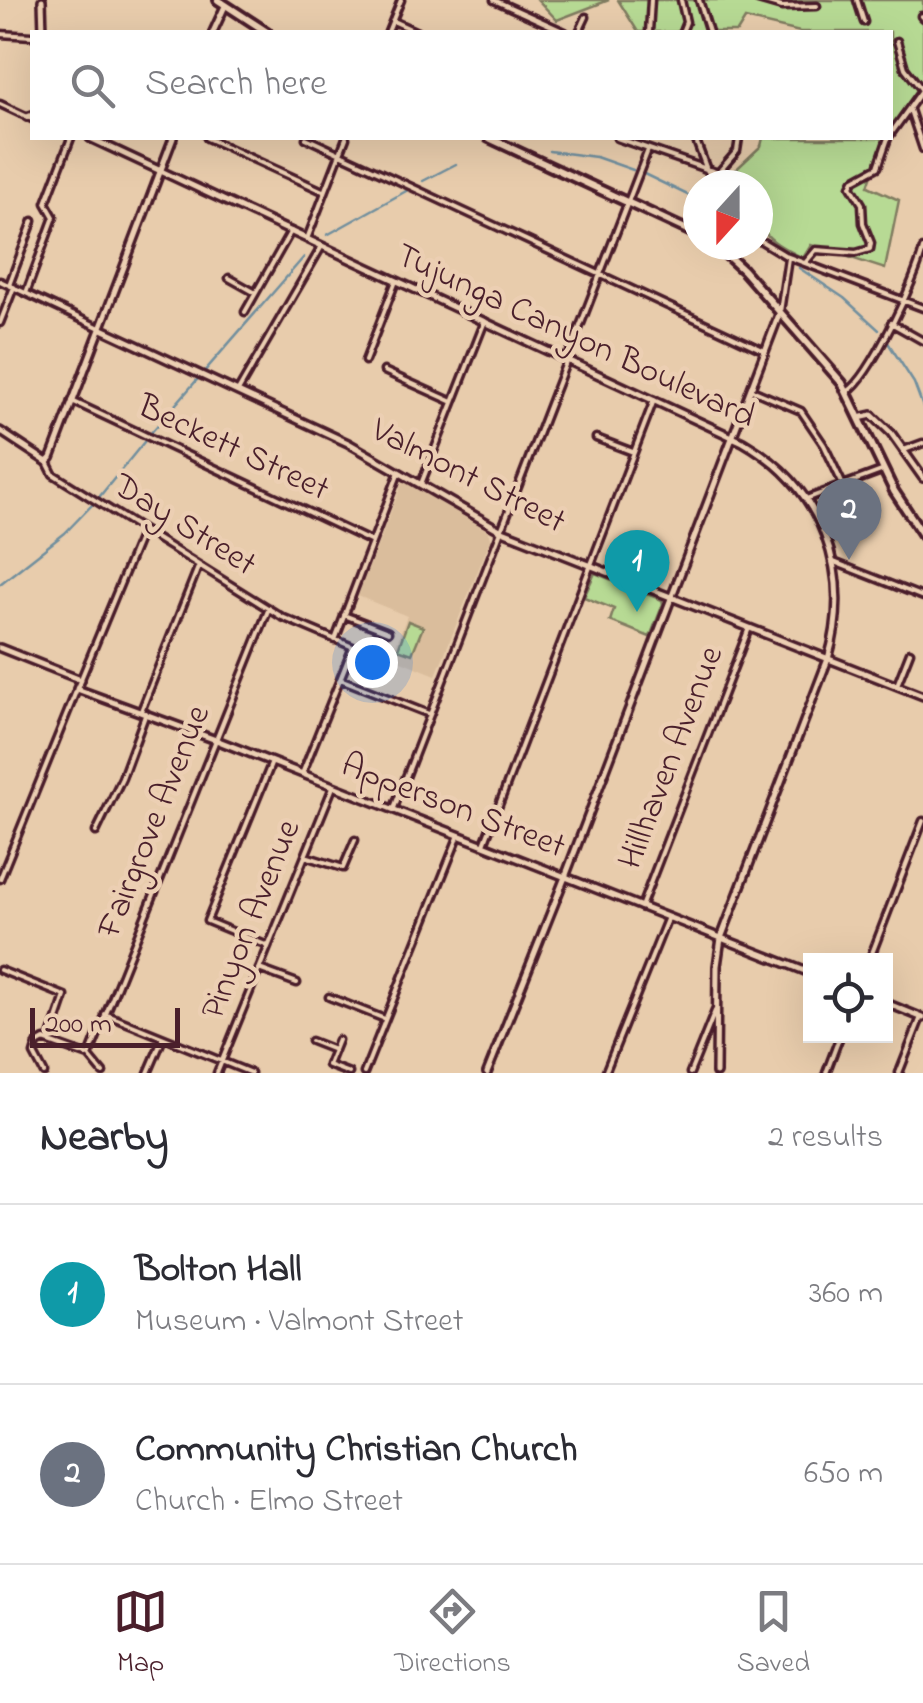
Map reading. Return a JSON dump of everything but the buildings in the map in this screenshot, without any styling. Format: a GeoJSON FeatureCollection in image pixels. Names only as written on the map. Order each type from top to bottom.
{"type":"FeatureCollection","features":[{"type":"Feature","properties":{"kind":"main road"},"geometry":{"type":"LineString","coordinates":[[223,2],[264,30]]}},
{"type":"Feature","properties":{"kind":"main road"},"geometry":{"type":"LineString","coordinates":[[493,140],[683,228]]}},
{"type":"Feature","properties":{"kind":"main road"},"geometry":{"type":"LineString","coordinates":[[734,260],[846,392],[884,470],[923,535]]}},
{"type":"Feature","properties":{"kind":"street"},"geometry":{"type":"LineString","coordinates":[[42,0],[43,30]]}},
{"type":"Feature","properties":{"kind":"street"},"geometry":{"type":"LineString","coordinates":[[389,30],[401,0]]}},
{"type":"Feature","properties":{"kind":"street"},"geometry":{"type":"LineString","coordinates":[[494,0],[561,30]]}},
{"type":"Feature","properties":{"kind":"street"},"geometry":{"type":"LineString","coordinates":[[650,0],[650,30]]}},
{"type":"Feature","properties":{"kind":"street"},"geometry":{"type":"LineString","coordinates":[[681,0],[686,22],[683,30]]}},
{"type":"Feature","properties":{"kind":"street"},"geometry":{"type":"LineString","coordinates":[[699,0],[709,30]]}},
{"type":"Feature","properties":{"kind":"street"},"geometry":{"type":"LineString","coordinates":[[758,0],[782,8],[817,6]]}},
{"type":"Feature","properties":{"kind":"street"},"geometry":{"type":"LineString","coordinates":[[858,0],[864,22]]}},
{"type":"Feature","properties":{"kind":"street"},"geometry":{"type":"LineString","coordinates":[[214,30],[223,2]]}},
{"type":"Feature","properties":{"kind":"street"},"geometry":{"type":"LineString","coordinates":[[580,30],[586,18]]}},
{"type":"Feature","properties":{"kind":"street"},"geometry":{"type":"LineString","coordinates":[[392,21],[413,30]]}},
{"type":"Feature","properties":{"kind":"street"},"geometry":{"type":"LineString","coordinates":[[0,34],[30,36]]}},
{"type":"Feature","properties":{"kind":"street"},"geometry":{"type":"LineString","coordinates":[[893,131],[922,90],[906,68],[896,41]]}},
{"type":"Feature","properties":{"kind":"street"},"geometry":{"type":"LineString","coordinates":[[0,104],[30,117]]}},
{"type":"Feature","properties":{"kind":"street"},"geometry":{"type":"LineString","coordinates":[[910,110],[923,149]]}},
{"type":"Feature","properties":{"kind":"street"},"geometry":{"type":"LineString","coordinates":[[26,293],[54,218],[46,203],[69,140]]}},
{"type":"Feature","properties":{"kind":"street","name":"Tujunga Canyon Boulevard"},"geometry":{"type":"LineString","coordinates":[[102,140],[160,172],[734,438],[770,460],[806,500],[834,562],[838,606],[828,659],[721,938],[716,1073]]}},
{"type":"Feature","properties":{"kind":"street"},"geometry":{"type":"LineString","coordinates":[[48,462],[173,140]]}},
{"type":"Feature","properties":{"kind":"street"},"geometry":{"type":"LineString","coordinates":[[211,140],[325,192]]}},
{"type":"Feature","properties":{"kind":"street"},"geometry":{"type":"LineString","coordinates":[[311,140],[768,352]]}},
{"type":"Feature","properties":{"kind":"street"},"geometry":{"type":"LineString","coordinates":[[307,239],[345,140]]}},
{"type":"Feature","properties":{"kind":"street"},"geometry":{"type":"LineString","coordinates":[[622,140],[707,170]]}},
{"type":"Feature","properties":{"kind":"street"},"geometry":{"type":"LineString","coordinates":[[696,140],[707,170]]}},
{"type":"Feature","properties":{"kind":"street"},"geometry":{"type":"LineString","coordinates":[[722,170],[740,146],[739,140]]}},
{"type":"Feature","properties":{"kind":"street"},"geometry":{"type":"LineString","coordinates":[[805,263],[816,250],[850,253],[870,248],[862,204],[851,186],[854,180],[878,167],[888,140]]}},
{"type":"Feature","properties":{"kind":"street"},"geometry":{"type":"LineString","coordinates":[[393,809],[648,150]]}},
{"type":"Feature","properties":{"kind":"street"},"geometry":{"type":"LineString","coordinates":[[0,323],[34,221]]}},
{"type":"Feature","properties":{"kind":"street"},"geometry":{"type":"LineString","coordinates":[[245,312],[291,232]]}},
{"type":"Feature","properties":{"kind":"street"},"geometry":{"type":"LineString","coordinates":[[238,391],[322,246]]}},
{"type":"Feature","properties":{"kind":"street"},"geometry":{"type":"LineString","coordinates":[[773,248],[923,308]]}},
{"type":"Feature","properties":{"kind":"street"},"geometry":{"type":"LineString","coordinates":[[846,392],[859,383],[917,272],[923,249]]}},
{"type":"Feature","properties":{"kind":"street"},"geometry":{"type":"LineString","coordinates":[[487,1073],[768,352],[780,312],[788,257]]}},
{"type":"Feature","properties":{"kind":"street"},"geometry":{"type":"LineString","coordinates":[[229,278],[254,292]]}},
{"type":"Feature","properties":{"kind":"street"},"geometry":{"type":"LineString","coordinates":[[365,360],[396,280]]}},
{"type":"Feature","properties":{"kind":"street","name":"Valmont Street"},"geometry":{"type":"LineString","coordinates":[[0,281],[348,443],[500,530],[923,696]]}},
{"type":"Feature","properties":{"kind":"street"},"geometry":{"type":"LineString","coordinates":[[420,484],[485,321]]}},
{"type":"Feature","properties":{"kind":"street"},"geometry":{"type":"LineString","coordinates":[[891,323],[923,342]]}},
{"type":"Feature","properties":{"kind":"street"},"geometry":{"type":"LineString","coordinates":[[384,371],[454,402]]}},
{"type":"Feature","properties":{"kind":"street"},"geometry":{"type":"LineString","coordinates":[[752,390],[801,411],[824,445],[843,485]]}},
{"type":"Feature","properties":{"kind":"street"},"geometry":{"type":"LineString","coordinates":[[484,845],[654,400]]}},
{"type":"Feature","properties":{"kind":"street","name":"Beckett Street"},"geometry":{"type":"LineString","coordinates":[[72,402],[372,542]]}},
{"type":"Feature","properties":{"kind":"street"},"geometry":{"type":"LineString","coordinates":[[860,418],[873,415],[923,478]]}},
{"type":"Feature","properties":{"kind":"street","name":"Day Street"},"geometry":{"type":"LineString","coordinates":[[0,431],[48,462],[53,474],[268,608],[353,646],[340,679]]}},
{"type":"Feature","properties":{"kind":"street"},"geometry":{"type":"LineString","coordinates":[[596,438],[634,453]]}},
{"type":"Feature","properties":{"kind":"street"},"geometry":{"type":"LineString","coordinates":[[904,450],[923,443]]}},
{"type":"Feature","properties":{"kind":"street"},"geometry":{"type":"LineString","coordinates":[[806,500],[884,470]]}},
{"type":"Feature","properties":{"kind":"street"},"geometry":{"type":"LineString","coordinates":[[336,640],[399,472]]}},
{"type":"Feature","properties":{"kind":"street"},"geometry":{"type":"LineString","coordinates":[[0,878],[142,530]]}},
{"type":"Feature","properties":{"kind":"street"},"geometry":{"type":"LineString","coordinates":[[834,562],[923,597]]}},
{"type":"Feature","properties":{"kind":"street"},"geometry":{"type":"LineString","coordinates":[[96,832],[122,778],[198,565]]}},
{"type":"Feature","properties":{"kind":"street","name":"Fairgrove Avenue"},"geometry":{"type":"LineString","coordinates":[[89,1056],[268,608]]}},
{"type":"Feature","properties":{"kind":"street"},"geometry":{"type":"LineString","coordinates":[[344,615],[388,632]]}},
{"type":"Feature","properties":{"kind":"street","name":"Hillhaven Avenue"},"geometry":{"type":"LineString","coordinates":[[641,907],[750,628]]}},
{"type":"Feature","properties":{"kind":"street"},"geometry":{"type":"LineString","coordinates":[[0,648],[81,680]]}},
{"type":"Feature","properties":{"kind":"street"},"geometry":{"type":"LineString","coordinates":[[897,686],[910,652]]}},
{"type":"Feature","properties":{"kind":"street"},"geometry":{"type":"LineString","coordinates":[[302,774],[340,679],[430,714]]}},
{"type":"Feature","properties":{"kind":"street","name":"Apperson Street"},"geometry":{"type":"LineString","coordinates":[[77,689],[803,970]]}},
{"type":"Feature","properties":{"kind":"street"},"geometry":{"type":"LineString","coordinates":[[268,946],[207,922],[272,762]]}},
{"type":"Feature","properties":{"kind":"street","name":"Pinyon Avenue"},"geometry":{"type":"LineString","coordinates":[[217,1073],[333,786]]}},
{"type":"Feature","properties":{"kind":"street"},"geometry":{"type":"LineString","coordinates":[[872,953],[923,820]]}},
{"type":"Feature","properties":{"kind":"street"},"geometry":{"type":"LineString","coordinates":[[364,1073],[459,835]]}},
{"type":"Feature","properties":{"kind":"street"},"geometry":{"type":"LineString","coordinates":[[305,856],[343,868],[355,840]]}},
{"type":"Feature","properties":{"kind":"street","name":"Hillhaven Avenue"},"geometry":{"type":"LineString","coordinates":[[605,1073],[668,917]]}},
{"type":"Feature","properties":{"kind":"street"},"geometry":{"type":"LineString","coordinates":[[259,968],[297,983]]}},
{"type":"Feature","properties":{"kind":"street"},"geometry":{"type":"LineString","coordinates":[[0,970],[65,996],[50,1040]]}},
{"type":"Feature","properties":{"kind":"street"},"geometry":{"type":"LineString","coordinates":[[330,997],[386,1019]]}},
{"type":"Feature","properties":{"kind":"street"},"geometry":{"type":"LineString","coordinates":[[893,1006],[922,1018],[899,1073]]}},
{"type":"Feature","properties":{"kind":"street"},"geometry":{"type":"LineString","coordinates":[[690,1073],[717,1007]]}},
{"type":"Feature","properties":{"kind":"street"},"geometry":{"type":"LineString","coordinates":[[105,1014],[252,1073]]}},
{"type":"Feature","properties":{"kind":"street"},"geometry":{"type":"LineString","coordinates":[[148,1073],[163,1038]]}},
{"type":"Feature","properties":{"kind":"street"},"geometry":{"type":"LineString","coordinates":[[44,1073],[34,1050],[39,1042],[50,1040],[89,1056],[102,1073]]}},
{"type":"Feature","properties":{"kind":"street"},"geometry":{"type":"LineString","coordinates":[[338,1040],[328,1065],[349,1073]]}},
{"type":"Feature","properties":{"kind":"street"},"geometry":{"type":"LineString","coordinates":[[310,1041],[334,1050]]}},
{"type":"Feature","properties":{"kind":"street"},"geometry":{"type":"LineString","coordinates":[[702,1042],[716,1042]]}},
{"type":"Feature","properties":{"kind":"street"},"geometry":{"type":"LineString","coordinates":[[826,1073],[837,1043]]}},
{"type":"Feature","properties":{"kind":"shaded area"},"geometry":{"type":"Polygon","coordinates":[[[403,481],[488,531],[491,538],[436,675],[391,657],[407,616],[358,596],[403,481]]]}},
{"type":"Feature","properties":{"kind":"green space"},"geometry":{"type":"Polygon","coordinates":[[[538,0],[609,0],[557,20],[538,0]]]}},
{"type":"Feature","properties":{"kind":"green space"},"geometry":{"type":"Polygon","coordinates":[[[618,0],[923,0],[923,87],[893,126],[893,30],[792,30],[745,19],[738,30],[637,30],[618,0]]]}},
{"type":"Feature","properties":{"kind":"green space"},"geometry":{"type":"Polygon","coordinates":[[[762,140],[883,140],[868,186],[899,200],[885,269],[811,245],[803,258],[778,244],[773,240],[773,170],[736,170],[762,140]]]}},
{"type":"Feature","properties":{"kind":"green space"},"geometry":{"type":"Polygon","coordinates":[[[595,573],[662,600],[650,637],[610,621],[614,609],[584,597],[595,573]]]}},
{"type":"Feature","properties":{"kind":"green space"},"geometry":{"type":"Polygon","coordinates":[[[408,621],[423,627],[412,654],[398,649],[408,621]]]}},
{"type":"Feature","properties":{"kind":"waterway"},"geometry":{"type":"LineString","coordinates":[[549,151],[596,157],[633,170]]}},
{"type":"Feature","properties":{"kind":"waterway"},"geometry":{"type":"LineString","coordinates":[[423,181],[456,164]]}},
{"type":"Feature","properties":{"kind":"waterway"},"geometry":{"type":"LineString","coordinates":[[644,174],[683,193]]}},
{"type":"Feature","properties":{"kind":"waterway"},"geometry":{"type":"LineString","coordinates":[[327,235],[408,190]]}},
{"type":"Feature","properties":{"kind":"waterway"},"geometry":{"type":"LineString","coordinates":[[149,435],[304,257]]}},
{"type":"Feature","properties":{"kind":"waterway"},"geometry":{"type":"LineString","coordinates":[[799,268],[844,298],[879,330]]}},
{"type":"Feature","properties":{"kind":"waterway"},"geometry":{"type":"LineString","coordinates":[[887,341],[914,383],[923,407]]}},
{"type":"Feature","properties":{"kind":"waterway"},"geometry":{"type":"LineString","coordinates":[[100,496],[144,442]]}},
{"type":"Feature","properties":{"kind":"waterway"},"geometry":{"type":"LineString","coordinates":[[0,584],[65,533],[92,505]]}},
{"type":"Feature","properties":{"kind":"place","name":"Community Christian Church"},"geometry":{"type":"Point","coordinates":[849,560]}},
{"type":"Feature","properties":{"kind":"place","name":"Bolton Hall"},"geometry":{"type":"Point","coordinates":[637,612]}}]}
